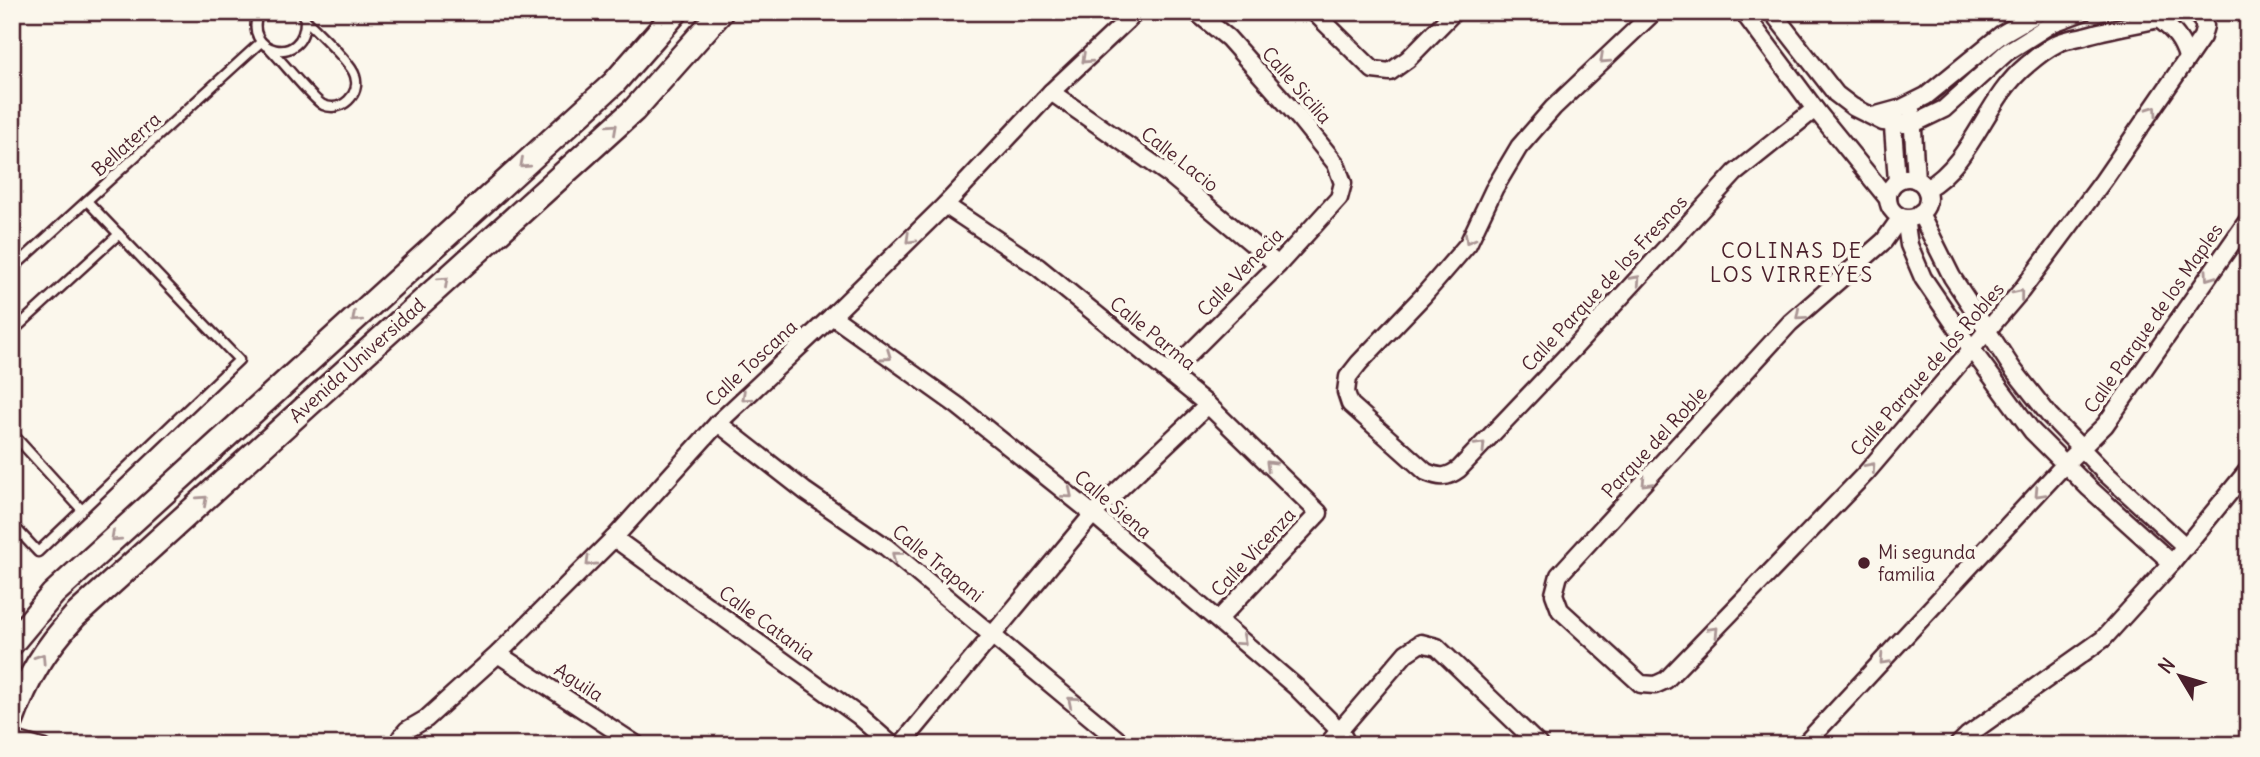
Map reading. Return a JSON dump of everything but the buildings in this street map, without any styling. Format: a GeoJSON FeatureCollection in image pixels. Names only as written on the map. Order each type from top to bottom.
{"type":"FeatureCollection","features":[{"type":"Feature","properties":{"kind":"main road","name":"Avenida Universidad"},"geometry":{"type":"LineString","coordinates":[[12,643],[53,594],[614,83],[676,12]]}},
{"type":"Feature","properties":{"kind":"main road","name":"Avenida Universidad"},"geometry":{"type":"LineString","coordinates":[[12,720],[34,669],[52,642],[75,617],[634,110],[721,12]]}},
{"type":"Feature","properties":{"kind":"street","name":"Calle Toscana"},"geometry":{"type":"LineString","coordinates":[[400,745],[401,737],[407,730],[426,719],[498,654],[614,538],[718,423],[945,205],[1051,92],[1136,12]]}},
{"type":"Feature","properties":{"kind":"street","name":"Calle Sicilia"},"geometry":{"type":"LineString","coordinates":[[1196,12],[1228,38],[1336,164],[1343,183],[1339,198]]}},
{"type":"Feature","properties":{"kind":"street"},"geometry":{"type":"LineString","coordinates":[[1314,12],[1373,70],[1390,72],[1408,60],[1454,12]]}},
{"type":"Feature","properties":{"kind":"street","name":"Calle Parque de los Fresnos"},"geometry":{"type":"LineString","coordinates":[[1654,12],[1553,108],[1519,147],[1494,189],[1468,244],[1348,377],[1346,392],[1350,404],[1426,472],[1449,477],[1459,469],[1735,173],[1815,109]]}},
{"type":"Feature","properties":{"kind":"street"},"geometry":{"type":"LineString","coordinates":[[1742,12],[1815,109],[1888,199],[1890,207],[1909,216],[2012,368],[2049,415],[2103,471],[2186,547]]}},
{"type":"Feature","properties":{"kind":"street"},"geometry":{"type":"LineString","coordinates":[[1772,12],[1836,94],[1853,107],[1873,116],[1913,124],[1944,108],[2007,52],[2053,23],[2083,12]]}},
{"type":"Feature","properties":{"kind":"street"},"geometry":{"type":"LineString","coordinates":[[1893,118],[1926,96],[2002,34],[2040,12]]}},
{"type":"Feature","properties":{"kind":"street","name":"Calle Parque de los Robles"},"geometry":{"type":"LineString","coordinates":[[1666,680],[1866,473],[2021,291],[2170,85],[2202,37],[2205,26],[2201,18],[2186,12],[2160,20]]}},
{"type":"Feature","properties":{"kind":"street"},"geometry":{"type":"LineString","coordinates":[[1888,199],[1892,186],[1897,181],[1910,178],[1921,184],[1937,182],[1952,169],[2001,93],[2025,66],[2057,43],[2110,29],[2160,20],[2182,43],[2187,57]]}},
{"type":"Feature","properties":{"kind":"street","name":"Calle Lacio"},"geometry":{"type":"LineString","coordinates":[[1051,92],[1171,176],[1278,265]]}},
{"type":"Feature","properties":{"kind":"street"},"geometry":{"type":"LineString","coordinates":[[1909,216],[1927,202],[1921,184],[1912,103]]}},
{"type":"Feature","properties":{"kind":"street"},"geometry":{"type":"LineString","coordinates":[[1893,118],[1897,181]]}},
{"type":"Feature","properties":{"kind":"street","name":"Calle Venecia"},"geometry":{"type":"LineString","coordinates":[[1170,373],[1278,265],[1339,198]]}},
{"type":"Feature","properties":{"kind":"street","name":"Calle Parma"},"geometry":{"type":"LineString","coordinates":[[945,205],[1038,267],[1170,373],[1208,405],[1319,513]]}},
{"type":"Feature","properties":{"kind":"street"},"geometry":{"type":"LineString","coordinates":[[1909,216],[1909,245],[1923,278],[2032,431],[2172,563]]}},
{"type":"Feature","properties":{"kind":"street","name":"Parque del Roble"},"geometry":{"type":"LineString","coordinates":[[1666,680],[1655,685],[1641,684],[1560,610],[1553,594],[1559,575],[1790,323],[1909,216]]}},
{"type":"Feature","properties":{"kind":"street","name":"Calle Parque de los Maples"},"geometry":{"type":"LineString","coordinates":[[1804,745],[2105,425],[2248,220]]}},
{"type":"Feature","properties":{"kind":"street","name":"Calle Siena"},"geometry":{"type":"LineString","coordinates":[[832,316],[958,406],[1093,514],[1296,687],[1344,738]]}},
{"type":"Feature","properties":{"kind":"street"},"geometry":{"type":"LineString","coordinates":[[901,745],[1093,514],[1208,405]]}},
{"type":"Feature","properties":{"kind":"street","name":"Calle Trapani"},"geometry":{"type":"LineString","coordinates":[[718,423],[805,491],[886,547],[1124,745]]}},
{"type":"Feature","properties":{"kind":"street"},"geometry":{"type":"LineString","coordinates":[[1958,745],[1968,735],[2103,639],[2186,547],[2248,470]]}},
{"type":"Feature","properties":{"kind":"street","name":"Calle Vicenza"},"geometry":{"type":"LineString","coordinates":[[1218,620],[1319,513]]}},
{"type":"Feature","properties":{"kind":"street","name":"Calle Catania"},"geometry":{"type":"LineString","coordinates":[[614,538],[859,716],[892,745]]}},
{"type":"Feature","properties":{"kind":"street"},"geometry":{"type":"LineString","coordinates":[[1327,745],[1344,738],[1406,653],[1421,643],[1437,647],[1539,745]]}},
{"type":"Feature","properties":{"kind":"street","name":"Aguila"},"geometry":{"type":"LineString","coordinates":[[498,654],[637,745]]}},
{"type":"Feature","properties":{"kind":"lane"},"geometry":{"type":"LineString","coordinates":[[259,12],[255,32],[261,43],[271,50],[321,103],[336,106],[350,99],[356,85],[353,70],[303,16]]}},
{"type":"Feature","properties":{"kind":"lane"},"geometry":{"type":"LineString","coordinates":[[271,50],[293,48],[301,40],[305,30],[303,16]]}},
{"type":"Feature","properties":{"kind":"lane","name":"Bellaterra"},"geometry":{"type":"LineString","coordinates":[[12,269],[261,43]]}},
{"type":"Feature","properties":{"kind":"lane"},"geometry":{"type":"LineString","coordinates":[[12,524],[38,552],[239,360],[88,201]]}},
{"type":"Feature","properties":{"kind":"lane"},"geometry":{"type":"LineString","coordinates":[[12,332],[119,234]]}},
{"type":"Feature","properties":{"kind":"lane"},"geometry":{"type":"LineString","coordinates":[[12,433],[82,510]]}},
{"type":"Feature","properties":{"kind":"lane"},"geometry":{"type":"LineString","coordinates":[[22,617],[53,594]]}},
{"type":"Feature","properties":{"kind":"lane"},"geometry":{"type":"LineString","coordinates":[[12,735],[46,745]]}},
{"type":"Feature","properties":{"kind":"waterway"},"geometry":{"type":"LineString","coordinates":[[2244,745],[2248,736]]}},
{"type":"Feature","properties":{"kind":"place","name":"Mi segunda familia"},"geometry":{"type":"Point","coordinates":[1864,563]}},
{"type":"Feature","properties":{"kind":"district","name":"COLINAS DE LOS VIRREYES"},"geometry":{"type":"Point","coordinates":[1792,262]}}]}
